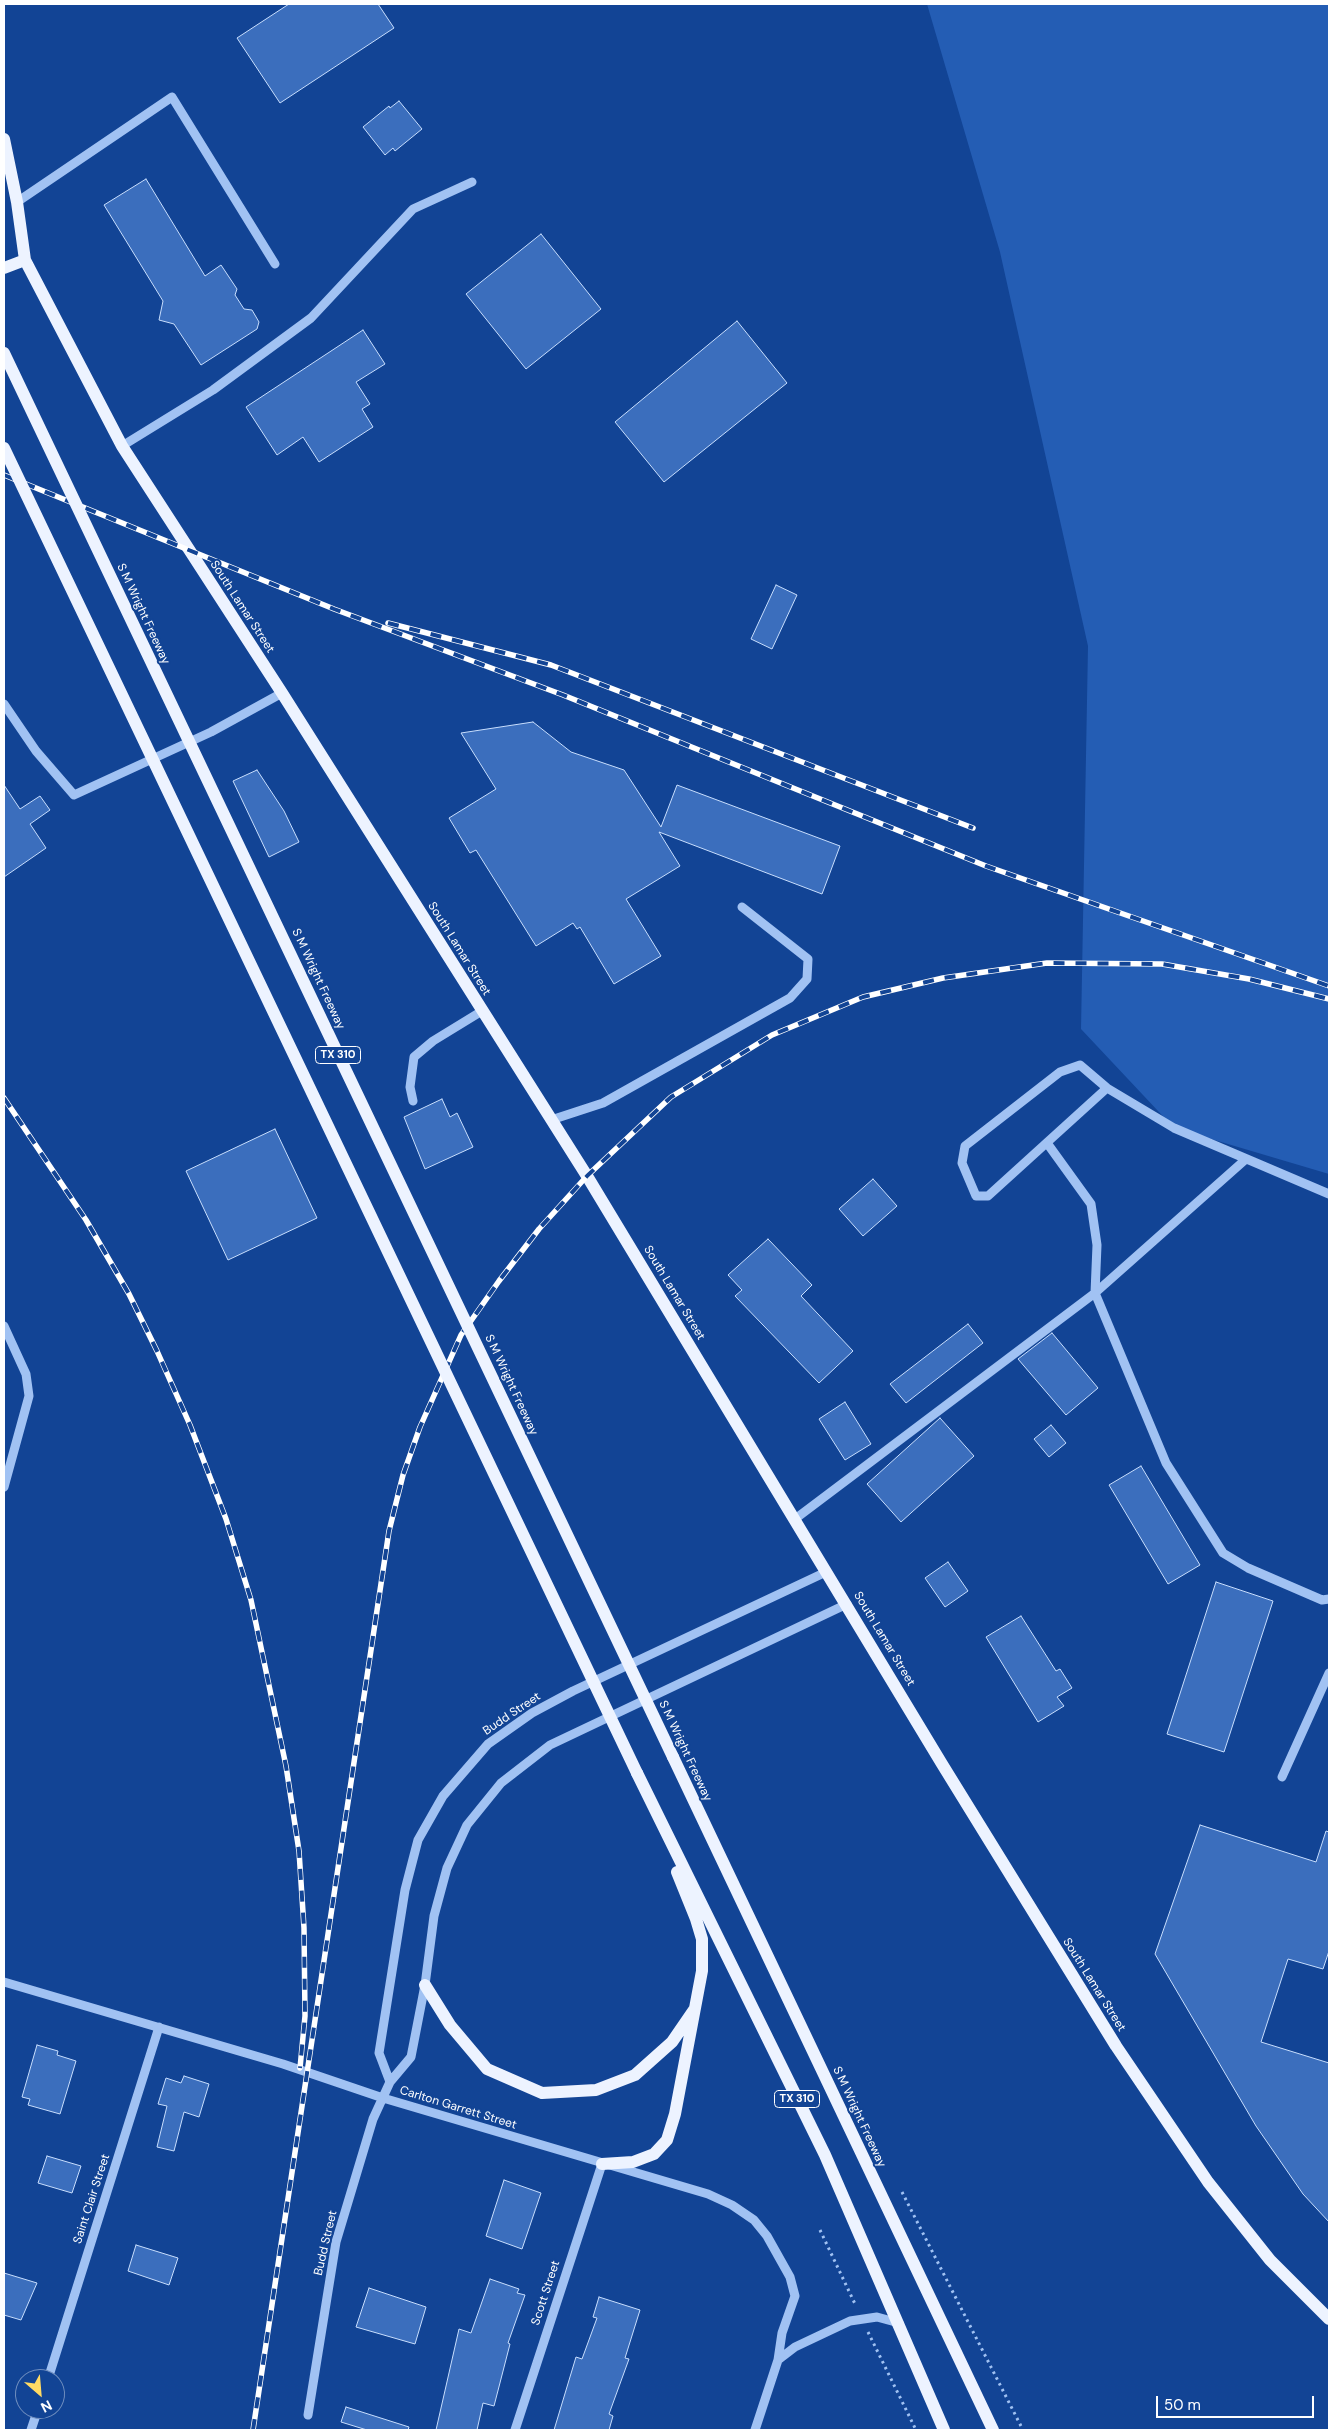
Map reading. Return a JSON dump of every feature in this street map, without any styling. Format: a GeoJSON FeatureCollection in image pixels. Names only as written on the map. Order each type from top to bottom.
{"type":"FeatureCollection","features":[{"type":"Feature","properties":{"kind":"main road","name":"South Lamar Street"},"geometry":{"type":"LineString","coordinates":[[4,139],[17,202],[25,260],[122,446],[282,692],[551,1120],[796,1520],[942,1764],[1121,2054],[1208,2182],[1270,2260],[1329,2319]]}},
{"type":"Feature","properties":{"kind":"main road"},"geometry":{"type":"LineString","coordinates":[[4,268],[25,260]]}},
{"type":"Feature","properties":{"kind":"main road","name":"S M Wright Freeway"},"geometry":{"type":"LineString","coordinates":[[4,353],[993,2430]]}},
{"type":"Feature","properties":{"kind":"main road","name":"TX 310"},"geometry":{"type":"LineString","coordinates":[[4,448],[637,1773],[825,2155],[944,2430]]}},
{"type":"Feature","properties":{"kind":"main road"},"geometry":{"type":"LineString","coordinates":[[602,2164],[633,2162],[654,2154],[667,2140],[675,2114],[702,1972],[702,1939],[696,1919],[637,1773]]}},
{"type":"Feature","properties":{"kind":"main road"},"geometry":{"type":"LineString","coordinates":[[425,1985],[450,2025],[487,2069],[542,2093],[596,2090],[635,2075],[672,2042],[697,2006]]}},
{"type":"Feature","properties":{"kind":"street"},"geometry":{"type":"LineString","coordinates":[[17,202],[172,97],[275,264]]}},
{"type":"Feature","properties":{"kind":"street"},"geometry":{"type":"LineString","coordinates":[[122,446],[213,390],[311,318],[414,209],[472,182]]}},
{"type":"Feature","properties":{"kind":"street"},"geometry":{"type":"LineString","coordinates":[[4,704],[36,751],[74,795],[211,732],[282,692]]}},
{"type":"Feature","properties":{"kind":"street"},"geometry":{"type":"LineString","coordinates":[[551,1120],[603,1103],[790,998],[807,979],[808,959],[742,907]]}},
{"type":"Feature","properties":{"kind":"street"},"geometry":{"type":"LineString","coordinates":[[413,1101],[410,1087],[414,1057],[433,1041],[482,1011]]}},
{"type":"Feature","properties":{"kind":"street"},"geometry":{"type":"LineString","coordinates":[[1107,1088],[988,1196],[976,1196],[962,1163],[965,1146],[1060,1072],[1080,1065],[1107,1088],[1174,1128],[1329,1194]]}},
{"type":"Feature","properties":{"kind":"street"},"geometry":{"type":"LineString","coordinates":[[1047,1143],[1091,1204],[1097,1245],[1094,1293],[1166,1463],[1223,1553],[1248,1568],[1322,1600],[1329,1598]]}},
{"type":"Feature","properties":{"kind":"street"},"geometry":{"type":"LineString","coordinates":[[796,1520],[1094,1293],[1246,1159]]}},
{"type":"Feature","properties":{"kind":"street"},"geometry":{"type":"LineString","coordinates":[[4,1326],[26,1374],[29,1396],[4,1487]]}},
{"type":"Feature","properties":{"kind":"street","name":"Budd Street"},"geometry":{"type":"LineString","coordinates":[[390,2082],[379,2053],[406,1890],[418,1840],[443,1796],[488,1744],[532,1713],[573,1691],[826,1572]]}},
{"type":"Feature","properties":{"kind":"street","name":"Budd Street"},"geometry":{"type":"LineString","coordinates":[[308,2415],[336,2242],[373,2119],[390,2082],[411,2057],[425,1985],[434,1916],[447,1868],[467,1824],[501,1783],[550,1745],[847,1604]]}},
{"type":"Feature","properties":{"kind":"street"},"geometry":{"type":"LineString","coordinates":[[1282,1777],[1329,1672]]}},
{"type":"Feature","properties":{"kind":"street","name":"Carlton Garrett Street"},"geometry":{"type":"LineString","coordinates":[[4,1982],[283,2064],[383,2098],[708,2194],[732,2205],[754,2220],[771,2244],[794,2287],[793,2306],[782,2333],[778,2360],[755,2430]]}},
{"type":"Feature","properties":{"kind":"street","name":"Saint Clair Street"},"geometry":{"type":"LineString","coordinates":[[51,2369],[159,2027]]}},
{"type":"Feature","properties":{"kind":"street","name":"Scott Street"},"geometry":{"type":"LineString","coordinates":[[515,2430],[602,2164]]}},
{"type":"Feature","properties":{"kind":"street"},"geometry":{"type":"LineString","coordinates":[[778,2360],[795,2347],[856,2320],[878,2317],[899,2323]]}},
{"type":"Feature","properties":{"kind":"path"},"geometry":{"type":"LineString","coordinates":[[902,2192],[1023,2430]]}},
{"type":"Feature","properties":{"kind":"path"},"geometry":{"type":"LineString","coordinates":[[820,2230],[856,2308]]}},
{"type":"Feature","properties":{"kind":"path"},"geometry":{"type":"LineString","coordinates":[[866,2327],[916,2430]]}},
{"type":"Feature","properties":{"kind":"shaded area"},"geometry":{"type":"Polygon","coordinates":[[[927,4],[1329,4],[1329,1174],[1174,1128],[1081,1029],[1088,646],[1000,252],[927,4]]]}},
{"type":"Feature","properties":{"kind":"building"},"geometry":{"type":"Polygon","coordinates":[[[289,4],[378,4],[394,28],[280,103],[237,38],[289,4]]]}},
{"type":"Feature","properties":{"kind":"building"},"geometry":{"type":"Polygon","coordinates":[[[399,101],[422,129],[395,151],[393,148],[385,155],[363,127],[389,106],[390,108],[399,101]]]}},
{"type":"Feature","properties":{"kind":"building"},"geometry":{"type":"Polygon","coordinates":[[[146,179],[205,276],[221,265],[237,289],[235,295],[244,309],[252,310],[259,322],[257,329],[201,365],[174,324],[159,320],[163,301],[104,205],[146,179]]]}},
{"type":"Feature","properties":{"kind":"building"},"geometry":{"type":"Polygon","coordinates":[[[541,234],[601,309],[526,369],[466,294],[541,234]]]}},
{"type":"Feature","properties":{"kind":"building"},"geometry":{"type":"Polygon","coordinates":[[[737,321],[787,383],[664,482],[615,422],[737,321]]]}},
{"type":"Feature","properties":{"kind":"building"},"geometry":{"type":"Polygon","coordinates":[[[363,330],[385,364],[356,382],[370,404],[362,409],[373,427],[319,462],[303,437],[277,455],[246,407],[363,330]]]}},
{"type":"Feature","properties":{"kind":"building"},"geometry":{"type":"Polygon","coordinates":[[[776,585],[797,595],[772,649],[751,639],[776,585]]]}},
{"type":"Feature","properties":{"kind":"building"},"geometry":{"type":"Polygon","coordinates":[[[533,722],[571,752],[624,770],[661,827],[677,785],[840,846],[822,894],[659,832],[680,866],[626,899],[661,956],[614,984],[580,927],[577,929],[573,923],[536,946],[476,850],[470,853],[449,818],[496,789],[461,733],[533,722]]]}},
{"type":"Feature","properties":{"kind":"building"},"geometry":{"type":"Polygon","coordinates":[[[257,770],[284,811],[299,842],[269,857],[233,781],[257,770]]]}},
{"type":"Feature","properties":{"kind":"building"},"geometry":{"type":"Polygon","coordinates":[[[4,785],[20,809],[40,796],[50,810],[30,824],[46,848],[4,877],[4,785]]]}},
{"type":"Feature","properties":{"kind":"building"},"geometry":{"type":"Polygon","coordinates":[[[442,1099],[450,1117],[457,1113],[473,1147],[425,1169],[404,1117],[442,1099]]]}},
{"type":"Feature","properties":{"kind":"building"},"geometry":{"type":"Polygon","coordinates":[[[275,1129],[317,1218],[228,1260],[186,1171],[275,1129]]]}},
{"type":"Feature","properties":{"kind":"building"},"geometry":{"type":"Polygon","coordinates":[[[873,1179],[897,1206],[863,1236],[839,1209],[873,1179]]]}},
{"type":"Feature","properties":{"kind":"building"},"geometry":{"type":"Polygon","coordinates":[[[768,1239],[812,1285],[801,1296],[853,1351],[819,1383],[735,1296],[742,1290],[728,1275],[768,1239]]]}},
{"type":"Feature","properties":{"kind":"building"},"geometry":{"type":"Polygon","coordinates":[[[968,1324],[983,1343],[906,1403],[890,1384],[968,1324]]]}},
{"type":"Feature","properties":{"kind":"building"},"geometry":{"type":"Polygon","coordinates":[[[1052,1333],[1098,1388],[1066,1415],[1018,1359],[1052,1333]]]}},
{"type":"Feature","properties":{"kind":"building"},"geometry":{"type":"Polygon","coordinates":[[[845,1402],[871,1444],[845,1460],[819,1419],[845,1402]]]}},
{"type":"Feature","properties":{"kind":"building"},"geometry":{"type":"Polygon","coordinates":[[[940,1418],[974,1456],[901,1522],[867,1484],[940,1418]]]}},
{"type":"Feature","properties":{"kind":"building"},"geometry":{"type":"Polygon","coordinates":[[[1051,1425],[1066,1443],[1049,1457],[1034,1439],[1051,1425]]]}},
{"type":"Feature","properties":{"kind":"building"},"geometry":{"type":"Polygon","coordinates":[[[1141,1466],[1200,1565],[1168,1584],[1109,1485],[1141,1466]]]}},
{"type":"Feature","properties":{"kind":"building"},"geometry":{"type":"Polygon","coordinates":[[[948,1562],[968,1591],[945,1607],[925,1578],[948,1562]]]}},
{"type":"Feature","properties":{"kind":"building"},"geometry":{"type":"Polygon","coordinates":[[[1216,1582],[1273,1601],[1224,1752],[1167,1734],[1216,1582]]]}},
{"type":"Feature","properties":{"kind":"building"},"geometry":{"type":"Polygon","coordinates":[[[1021,1616],[1056,1671],[1060,1669],[1072,1688],[1057,1697],[1064,1706],[1038,1722],[986,1637],[1021,1616]]]}},
{"type":"Feature","properties":{"kind":"building"},"geometry":{"type":"Polygon","coordinates":[[[1200,1825],[1316,1862],[1326,1831],[1329,1832],[1329,1951],[1323,1969],[1288,1959],[1261,2042],[1329,2063],[1329,2222],[1303,2194],[1256,2126],[1155,1954],[1200,1825]]]}},
{"type":"Feature","properties":{"kind":"building"},"geometry":{"type":"Polygon","coordinates":[[[37,2045],[58,2051],[57,2055],[76,2061],[60,2114],[28,2105],[30,2099],[22,2097],[37,2045]]]}},
{"type":"Feature","properties":{"kind":"building"},"geometry":{"type":"Polygon","coordinates":[[[184,2076],[209,2084],[199,2117],[184,2112],[174,2151],[157,2147],[167,2106],[158,2104],[166,2078],[181,2083],[184,2076]]]}},
{"type":"Feature","properties":{"kind":"building"},"geometry":{"type":"Polygon","coordinates":[[[47,2156],[81,2166],[72,2193],[38,2183],[47,2156]]]}},
{"type":"Feature","properties":{"kind":"building"},"geometry":{"type":"Polygon","coordinates":[[[504,2180],[541,2193],[522,2249],[486,2236],[504,2180]]]}},
{"type":"Feature","properties":{"kind":"building"},"geometry":{"type":"Polygon","coordinates":[[[136,2245],[178,2258],[169,2285],[128,2271],[136,2245]]]}},
{"type":"Feature","properties":{"kind":"building"},"geometry":{"type":"Polygon","coordinates":[[[4,2273],[37,2283],[21,2320],[4,2315],[4,2273]]]}},
{"type":"Feature","properties":{"kind":"building"},"geometry":{"type":"Polygon","coordinates":[[[490,2279],[519,2289],[517,2293],[525,2295],[508,2343],[510,2344],[494,2406],[483,2403],[477,2430],[436,2430],[459,2329],[471,2333],[490,2279]]]}},
{"type":"Feature","properties":{"kind":"building"},"geometry":{"type":"Polygon","coordinates":[[[369,2288],[426,2307],[415,2344],[356,2327],[369,2288]]]}},
{"type":"Feature","properties":{"kind":"building"},"geometry":{"type":"Polygon","coordinates":[[[599,2297],[640,2310],[625,2358],[629,2359],[609,2414],[613,2416],[609,2430],[554,2430],[576,2357],[582,2359],[597,2318],[593,2317],[599,2297]]]}},
{"type":"Feature","properties":{"kind":"building"},"geometry":{"type":"Polygon","coordinates":[[[346,2407],[409,2427],[408,2430],[367,2430],[341,2422],[346,2407]]]}},
{"type":"Feature","properties":{"kind":"railway"},"geometry":{"type":"LineString","coordinates":[[4,475],[334,609],[563,695],[986,866],[1329,986]]}},
{"type":"Feature","properties":{"kind":"railway"},"geometry":{"type":"LineString","coordinates":[[388,623],[551,665],[973,828]]}},
{"type":"Feature","properties":{"kind":"railway"},"geometry":{"type":"LineString","coordinates":[[253,2430],[389,1531],[403,1475],[420,1427],[461,1335],[499,1281],[539,1229],[587,1176],[671,1097],[772,1035],[863,997],[943,978],[1047,963],[1162,964],[1249,979],[1329,999]]}},
{"type":"Feature","properties":{"kind":"railway"},"geometry":{"type":"LineString","coordinates":[[4,1098],[86,1220],[129,1294],[190,1425],[226,1519],[251,1600],[286,1766],[299,1851],[304,1928],[305,2016],[300,2068]]}}]}
